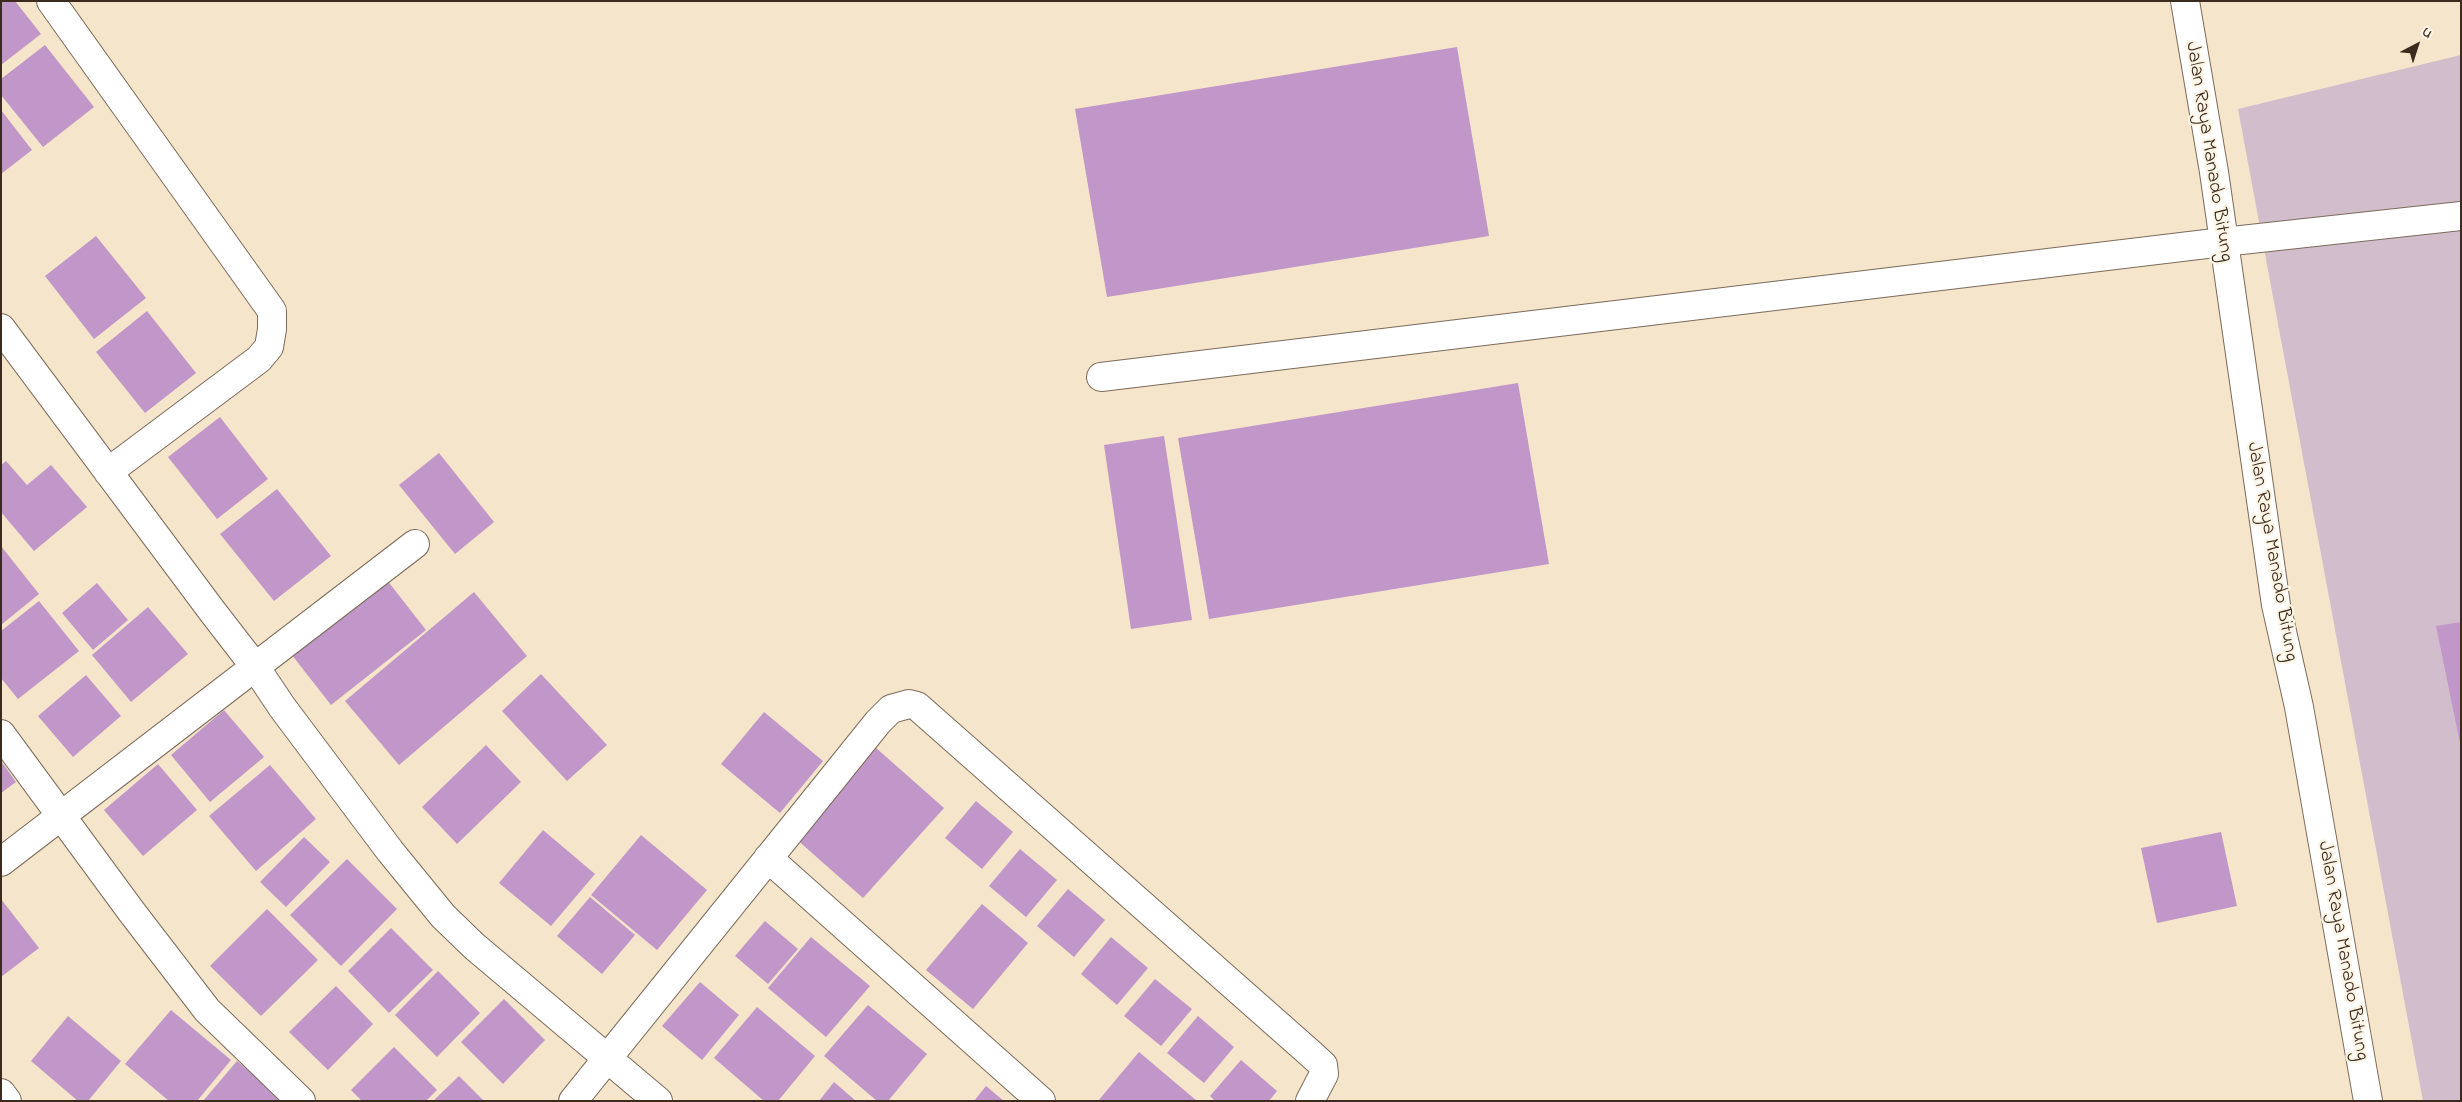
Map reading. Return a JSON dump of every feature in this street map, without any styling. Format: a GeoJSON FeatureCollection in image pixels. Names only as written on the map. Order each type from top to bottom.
{"type":"FeatureCollection","features":[{"type":"Feature","properties":{"kind":"main road"},"geometry":{"type":"LineString","coordinates":[[51,1],[272,311],[269,347],[259,358],[108,472]]}},
{"type":"Feature","properties":{"kind":"main road","name":"Jalan Raya Manado Bitung"},"geometry":{"type":"LineString","coordinates":[[2184,1],[2208,135],[2276,605],[2299,707],[2368,1101]]}},
{"type":"Feature","properties":{"kind":"main road"},"geometry":{"type":"LineString","coordinates":[[1101,376],[2223,242],[2461,216]]}},
{"type":"Feature","properties":{"kind":"main road"},"geometry":{"type":"LineString","coordinates":[[1,328],[256,668],[282,707],[390,851],[443,916],[474,946],[658,1101]]}},
{"type":"Feature","properties":{"kind":"main road"},"geometry":{"type":"LineString","coordinates":[[1,862],[415,544]]}},
{"type":"Feature","properties":{"kind":"main road"},"geometry":{"type":"LineString","coordinates":[[573,1101],[878,722],[891,709],[900,705],[917,706],[1323,1065],[1324,1074],[1310,1101]]}},
{"type":"Feature","properties":{"kind":"main road"},"geometry":{"type":"LineString","coordinates":[[1,734],[131,911],[207,1010],[301,1101]]}},
{"type":"Feature","properties":{"kind":"main road"},"geometry":{"type":"LineString","coordinates":[[768,858],[1041,1101]]}},
{"type":"Feature","properties":{"kind":"main road"},"geometry":{"type":"LineString","coordinates":[[1,1093],[7,1101]]}},
{"type":"Feature","properties":{"kind":"shaded area"},"geometry":{"type":"Polygon","coordinates":[[[2461,55],[2461,1101],[2423,1101],[2238,109],[2461,55]]]}},
{"type":"Feature","properties":{"kind":"building"},"geometry":{"type":"Polygon","coordinates":[[[1,1],[15,1],[41,34],[1,65],[1,1]]]}},
{"type":"Feature","properties":{"kind":"building"},"geometry":{"type":"Polygon","coordinates":[[[45,45],[94,107],[43,147],[1,95],[1,79],[45,45]]]}},
{"type":"Feature","properties":{"kind":"building"},"geometry":{"type":"Polygon","coordinates":[[[1457,47],[1489,236],[1107,297],[1075,109],[1457,47]]]}},
{"type":"Feature","properties":{"kind":"building"},"geometry":{"type":"Polygon","coordinates":[[[1,110],[32,150],[1,174],[1,110]]]}},
{"type":"Feature","properties":{"kind":"building"},"geometry":{"type":"Polygon","coordinates":[[[96,236],[146,298],[94,339],[45,276],[96,236]]]}},
{"type":"Feature","properties":{"kind":"building"},"geometry":{"type":"Polygon","coordinates":[[[147,311],[196,373],[145,413],[96,352],[147,311]]]}},
{"type":"Feature","properties":{"kind":"building"},"geometry":{"type":"Polygon","coordinates":[[[1518,383],[1549,564],[1209,619],[1178,438],[1518,383]]]}},
{"type":"Feature","properties":{"kind":"building"},"geometry":{"type":"Polygon","coordinates":[[[220,417],[268,479],[217,519],[168,457],[220,417]]]}},
{"type":"Feature","properties":{"kind":"building"},"geometry":{"type":"Polygon","coordinates":[[[1164,436],[1192,620],[1131,629],[1104,445],[1164,436]]]}},
{"type":"Feature","properties":{"kind":"building"},"geometry":{"type":"Polygon","coordinates":[[[439,453],[494,522],[455,554],[399,485],[439,453]]]}},
{"type":"Feature","properties":{"kind":"building"},"geometry":{"type":"Polygon","coordinates":[[[6,461],[27,485],[51,465],[87,507],[34,551],[1,512],[1,465],[6,461]]]}},
{"type":"Feature","properties":{"kind":"building"},"geometry":{"type":"Polygon","coordinates":[[[277,489],[331,556],[274,601],[220,534],[277,489]]]}},
{"type":"Feature","properties":{"kind":"building"},"geometry":{"type":"Polygon","coordinates":[[[1,546],[39,594],[1,625],[1,546]]]}},
{"type":"Feature","properties":{"kind":"building"},"geometry":{"type":"Polygon","coordinates":[[[383,575],[426,630],[331,705],[288,650],[383,575]]]}},
{"type":"Feature","properties":{"kind":"building"},"geometry":{"type":"Polygon","coordinates":[[[97,583],[128,620],[93,650],[62,613],[97,583]]]}},
{"type":"Feature","properties":{"kind":"building"},"geometry":{"type":"Polygon","coordinates":[[[474,592],[527,656],[399,765],[345,701],[474,592]]]}},
{"type":"Feature","properties":{"kind":"building"},"geometry":{"type":"Polygon","coordinates":[[[39,601],[79,651],[18,699],[1,678],[1,631],[39,601]]]}},
{"type":"Feature","properties":{"kind":"building"},"geometry":{"type":"Polygon","coordinates":[[[148,607],[188,654],[131,702],[92,655],[148,607]]]}},
{"type":"Feature","properties":{"kind":"building"},"geometry":{"type":"Polygon","coordinates":[[[2461,622],[2461,743],[2460,743],[2436,626],[2461,622]]]}},
{"type":"Feature","properties":{"kind":"building"},"geometry":{"type":"Polygon","coordinates":[[[541,674],[607,745],[567,781],[502,711],[541,674]]]}},
{"type":"Feature","properties":{"kind":"building"},"geometry":{"type":"Polygon","coordinates":[[[86,675],[121,716],[73,757],[38,716],[86,675]]]}},
{"type":"Feature","properties":{"kind":"building"},"geometry":{"type":"Polygon","coordinates":[[[224,710],[264,757],[210,802],[171,755],[224,710]]]}},
{"type":"Feature","properties":{"kind":"building"},"geometry":{"type":"Polygon","coordinates":[[[764,712],[823,761],[780,813],[721,764],[764,712]]]}},
{"type":"Feature","properties":{"kind":"building"},"geometry":{"type":"Polygon","coordinates":[[[486,745],[521,782],[457,844],[422,807],[486,745]]]}},
{"type":"Feature","properties":{"kind":"building"},"geometry":{"type":"Polygon","coordinates":[[[875,747],[944,808],[863,898],[795,838],[875,747]]]}},
{"type":"Feature","properties":{"kind":"building"},"geometry":{"type":"Polygon","coordinates":[[[1,761],[16,782],[1,793],[1,761]]]}},
{"type":"Feature","properties":{"kind":"building"},"geometry":{"type":"Polygon","coordinates":[[[158,764],[197,810],[143,856],[104,810],[158,764]]]}},
{"type":"Feature","properties":{"kind":"building"},"geometry":{"type":"Polygon","coordinates":[[[270,765],[316,819],[256,871],[209,816],[270,765]]]}},
{"type":"Feature","properties":{"kind":"building"},"geometry":{"type":"Polygon","coordinates":[[[976,801],[1013,832],[982,869],[945,838],[976,801]]]}},
{"type":"Feature","properties":{"kind":"building"},"geometry":{"type":"Polygon","coordinates":[[[543,830],[595,874],[551,926],[499,883],[543,830]]]}},
{"type":"Feature","properties":{"kind":"building"},"geometry":{"type":"Polygon","coordinates":[[[2221,832],[2237,906],[2157,923],[2141,848],[2221,832]]]}},
{"type":"Feature","properties":{"kind":"building"},"geometry":{"type":"Polygon","coordinates":[[[641,835],[707,890],[657,950],[591,895],[641,835]]]}},
{"type":"Feature","properties":{"kind":"building"},"geometry":{"type":"Polygon","coordinates":[[[304,837],[330,862],[286,907],[260,882],[304,837]]]}},
{"type":"Feature","properties":{"kind":"building"},"geometry":{"type":"Polygon","coordinates":[[[1020,849],[1057,880],[1026,917],[989,886],[1020,849]]]}},
{"type":"Feature","properties":{"kind":"building"},"geometry":{"type":"Polygon","coordinates":[[[347,859],[397,909],[341,966],[290,915],[347,859]]]}},
{"type":"Feature","properties":{"kind":"building"},"geometry":{"type":"Polygon","coordinates":[[[1068,889],[1105,920],[1074,957],[1037,926],[1068,889]]]}},
{"type":"Feature","properties":{"kind":"building"},"geometry":{"type":"Polygon","coordinates":[[[590,897],[635,935],[602,974],[557,936],[590,897]]]}},
{"type":"Feature","properties":{"kind":"building"},"geometry":{"type":"Polygon","coordinates":[[[1,899],[39,948],[1,977],[1,899]]]}},
{"type":"Feature","properties":{"kind":"building"},"geometry":{"type":"Polygon","coordinates":[[[982,904],[1028,943],[973,1009],[926,970],[982,904]]]}},
{"type":"Feature","properties":{"kind":"building"},"geometry":{"type":"Polygon","coordinates":[[[267,909],[318,960],[261,1016],[210,966],[267,909]]]}},
{"type":"Feature","properties":{"kind":"building"},"geometry":{"type":"Polygon","coordinates":[[[765,921],[798,949],[768,984],[735,956],[765,921]]]}},
{"type":"Feature","properties":{"kind":"building"},"geometry":{"type":"Polygon","coordinates":[[[391,928],[433,970],[389,1013],[348,971],[391,928]]]}},
{"type":"Feature","properties":{"kind":"building"},"geometry":{"type":"Polygon","coordinates":[[[811,937],[870,986],[826,1037],[768,988],[811,937]]]}},
{"type":"Feature","properties":{"kind":"building"},"geometry":{"type":"Polygon","coordinates":[[[1111,937],[1148,968],[1117,1005],[1081,974],[1111,937]]]}},
{"type":"Feature","properties":{"kind":"building"},"geometry":{"type":"Polygon","coordinates":[[[438,971],[480,1013],[437,1057],[395,1015],[438,971]]]}},
{"type":"Feature","properties":{"kind":"building"},"geometry":{"type":"Polygon","coordinates":[[[1155,979],[1192,1009],[1161,1046],[1124,1016],[1155,979]]]}},
{"type":"Feature","properties":{"kind":"building"},"geometry":{"type":"Polygon","coordinates":[[[700,982],[739,1015],[702,1060],[662,1026],[700,982]]]}},
{"type":"Feature","properties":{"kind":"building"},"geometry":{"type":"Polygon","coordinates":[[[336,986],[373,1024],[328,1070],[289,1032],[336,986]]]}},
{"type":"Feature","properties":{"kind":"building"},"geometry":{"type":"Polygon","coordinates":[[[504,999],[545,1040],[503,1084],[461,1042],[504,999]]]}},
{"type":"Feature","properties":{"kind":"building"},"geometry":{"type":"Polygon","coordinates":[[[868,1005],[927,1054],[888,1101],[877,1101],[824,1056],[868,1005]]]}},
{"type":"Feature","properties":{"kind":"building"},"geometry":{"type":"Polygon","coordinates":[[[757,1007],[815,1056],[778,1101],[764,1101],[714,1058],[757,1007]]]}},
{"type":"Feature","properties":{"kind":"building"},"geometry":{"type":"Polygon","coordinates":[[[171,1010],[231,1060],[197,1101],[169,1101],[125,1064],[171,1010]]]}},
{"type":"Feature","properties":{"kind":"building"},"geometry":{"type":"Polygon","coordinates":[[[68,1016],[121,1061],[88,1101],[78,1101],[31,1061],[68,1016]]]}},
{"type":"Feature","properties":{"kind":"building"},"geometry":{"type":"Polygon","coordinates":[[[1198,1016],[1234,1047],[1204,1083],[1167,1053],[1198,1016]]]}},
{"type":"Feature","properties":{"kind":"building"},"geometry":{"type":"Polygon","coordinates":[[[394,1047],[437,1090],[426,1101],[362,1101],[351,1090],[394,1047]]]}},
{"type":"Feature","properties":{"kind":"building"},"geometry":{"type":"Polygon","coordinates":[[[1139,1052],[1197,1101],[1098,1101],[1139,1052]]]}},
{"type":"Feature","properties":{"kind":"building"},"geometry":{"type":"Polygon","coordinates":[[[1241,1060],[1277,1091],[1269,1101],[1215,1101],[1210,1096],[1241,1060]]]}},
{"type":"Feature","properties":{"kind":"building"},"geometry":{"type":"Polygon","coordinates":[[[237,1061],[281,1098],[279,1101],[203,1101],[237,1061]]]}},
{"type":"Feature","properties":{"kind":"building"},"geometry":{"type":"Polygon","coordinates":[[[459,1076],[484,1101],[433,1101],[459,1076]]]}},
{"type":"Feature","properties":{"kind":"building"},"geometry":{"type":"Polygon","coordinates":[[[834,1082],[856,1101],[819,1101],[834,1082]]]}},
{"type":"Feature","properties":{"kind":"building"},"geometry":{"type":"Polygon","coordinates":[[[986,1086],[1004,1101],[974,1101],[986,1086]]]}}]}
